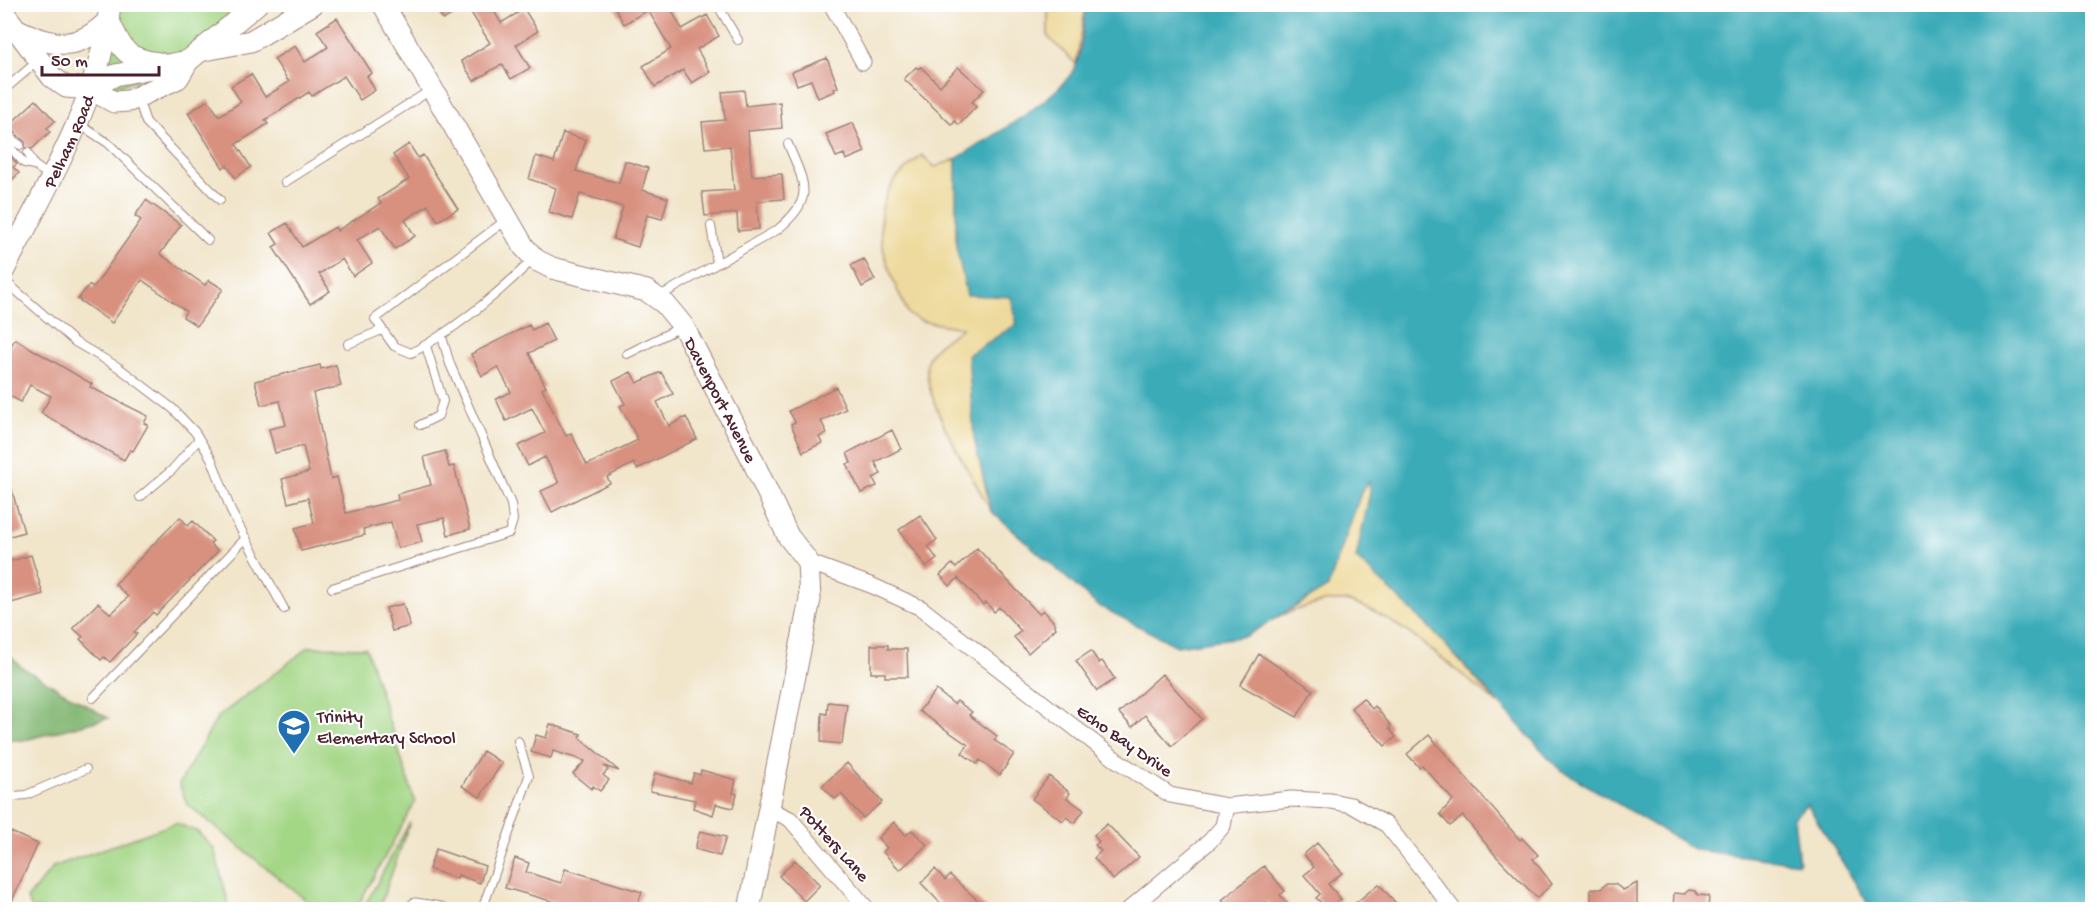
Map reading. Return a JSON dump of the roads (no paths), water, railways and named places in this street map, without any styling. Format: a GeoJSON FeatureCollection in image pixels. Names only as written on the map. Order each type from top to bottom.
{"type":"FeatureCollection","features":[{"type":"Feature","properties":{"kind":"street"},"geometry":{"type":"LineString","coordinates":[[90,89],[116,75],[188,59],[251,41],[313,4]]}},
{"type":"Feature","properties":{"kind":"street"},"geometry":{"type":"LineString","coordinates":[[831,4],[863,62]]}},
{"type":"Feature","properties":{"kind":"street"},"geometry":{"type":"LineString","coordinates":[[4,13],[52,77],[66,87],[90,89],[114,102],[137,98],[178,78],[188,59],[256,5]]}},
{"type":"Feature","properties":{"kind":"street","name":"Davenport Avenue"},"geometry":{"type":"LineString","coordinates":[[380,7],[433,89],[524,247],[534,257],[552,268],[647,291],[665,304],[683,326],[750,455],[788,536],[808,562]]}},
{"type":"Feature","properties":{"kind":"street"},"geometry":{"type":"LineString","coordinates":[[110,13],[123,50],[133,58],[188,59]]}},
{"type":"Feature","properties":{"kind":"street"},"geometry":{"type":"LineString","coordinates":[[18,30],[42,42],[54,44],[92,37],[110,13]]}},
{"type":"Feature","properties":{"kind":"street","name":"Pelham Road"},"geometry":{"type":"LineString","coordinates":[[4,270],[42,171],[77,123],[90,89],[110,13]]}},
{"type":"Feature","properties":{"kind":"street"},"geometry":{"type":"LineString","coordinates":[[749,909],[810,599],[808,562]]}},
{"type":"Feature","properties":{"kind":"street","name":"Echo Bay Drive"},"geometry":{"type":"LineString","coordinates":[[808,562],[873,586],[921,608],[1026,692],[1148,783],[1170,795],[1227,806],[1291,799],[1331,801],[1351,805],[1387,825],[1454,909]]}},
{"type":"Feature","properties":{"kind":"street"},"geometry":{"type":"LineString","coordinates":[[1128,909],[1210,841],[1223,826],[1227,806]]}},
{"type":"Feature","properties":{"kind":"street","name":"Potters Lane"},"geometry":{"type":"LineString","coordinates":[[769,809],[790,819],[868,909]]}},
{"type":"Feature","properties":{"kind":"street"},"geometry":{"type":"LineString","coordinates":[[415,906],[440,909]]}},
{"type":"Feature","properties":{"kind":"lane"},"geometry":{"type":"LineString","coordinates":[[717,4],[738,40]]}},
{"type":"Feature","properties":{"kind":"lane"},"geometry":{"type":"LineString","coordinates":[[4,90],[40,59]]}},
{"type":"Feature","properties":{"kind":"lane"},"geometry":{"type":"LineString","coordinates":[[285,182],[433,89]]}},
{"type":"Feature","properties":{"kind":"lane"},"geometry":{"type":"LineString","coordinates":[[137,98],[146,122],[220,200]]}},
{"type":"Feature","properties":{"kind":"lane"},"geometry":{"type":"LineString","coordinates":[[77,123],[108,143],[207,240]]}},
{"type":"Feature","properties":{"kind":"lane"},"geometry":{"type":"LineString","coordinates":[[4,134],[20,145]]}},
{"type":"Feature","properties":{"kind":"lane"},"geometry":{"type":"LineString","coordinates":[[4,140],[24,163],[42,171]]}},
{"type":"Feature","properties":{"kind":"lane"},"geometry":{"type":"LineString","coordinates":[[656,298],[777,230],[794,216],[803,199],[804,184],[788,144]]}},
{"type":"Feature","properties":{"kind":"lane"},"geometry":{"type":"LineString","coordinates":[[28,153],[42,171]]}},
{"type":"Feature","properties":{"kind":"lane"},"geometry":{"type":"LineString","coordinates":[[507,219],[375,320],[382,330],[394,346],[411,353],[426,346],[442,337],[519,273],[534,257]]}},
{"type":"Feature","properties":{"kind":"lane"},"geometry":{"type":"LineString","coordinates":[[711,226],[717,263]]}},
{"type":"Feature","properties":{"kind":"lane"},"geometry":{"type":"LineString","coordinates":[[4,280],[75,342],[118,367],[172,408],[199,439],[212,460],[232,513],[284,609]]}},
{"type":"Feature","properties":{"kind":"lane"},"geometry":{"type":"LineString","coordinates":[[627,354],[683,326]]}},
{"type":"Feature","properties":{"kind":"lane"},"geometry":{"type":"LineString","coordinates":[[348,344],[382,330]]}},
{"type":"Feature","properties":{"kind":"lane"},"geometry":{"type":"LineString","coordinates":[[332,588],[509,533],[513,520],[511,504],[450,364],[442,337]]}},
{"type":"Feature","properties":{"kind":"lane"},"geometry":{"type":"LineString","coordinates":[[420,425],[438,416],[442,401],[426,346]]}},
{"type":"Feature","properties":{"kind":"lane"},"geometry":{"type":"LineString","coordinates":[[140,497],[172,470],[199,439]]}},
{"type":"Feature","properties":{"kind":"lane"},"geometry":{"type":"LineString","coordinates":[[93,698],[246,538]]}},
{"type":"Feature","properties":{"kind":"lane"},"geometry":{"type":"LineString","coordinates":[[482,909],[529,776],[518,741]]}},
{"type":"Feature","properties":{"kind":"lane"},"geometry":{"type":"LineString","coordinates":[[4,797],[26,795],[86,770]]}},
{"type":"Feature","properties":{"kind":"water"},"geometry":{"type":"Polygon","coordinates":[[[1086,4],[2092,5],[2092,909],[1871,909],[1807,804],[1794,817],[1799,863],[1695,850],[1558,768],[1431,629],[1356,558],[1370,492],[1369,482],[1362,490],[1328,587],[1246,636],[1177,646],[1097,605],[991,511],[974,438],[968,355],[1017,324],[1011,297],[967,295],[956,247],[956,159],[1041,103],[1069,77],[1080,51],[1086,4]]]}},
{"type":"Feature","properties":{"kind":"place","name":"Trinity Elementary School"},"geometry":{"type":"Point","coordinates":[294,755]}}]}
